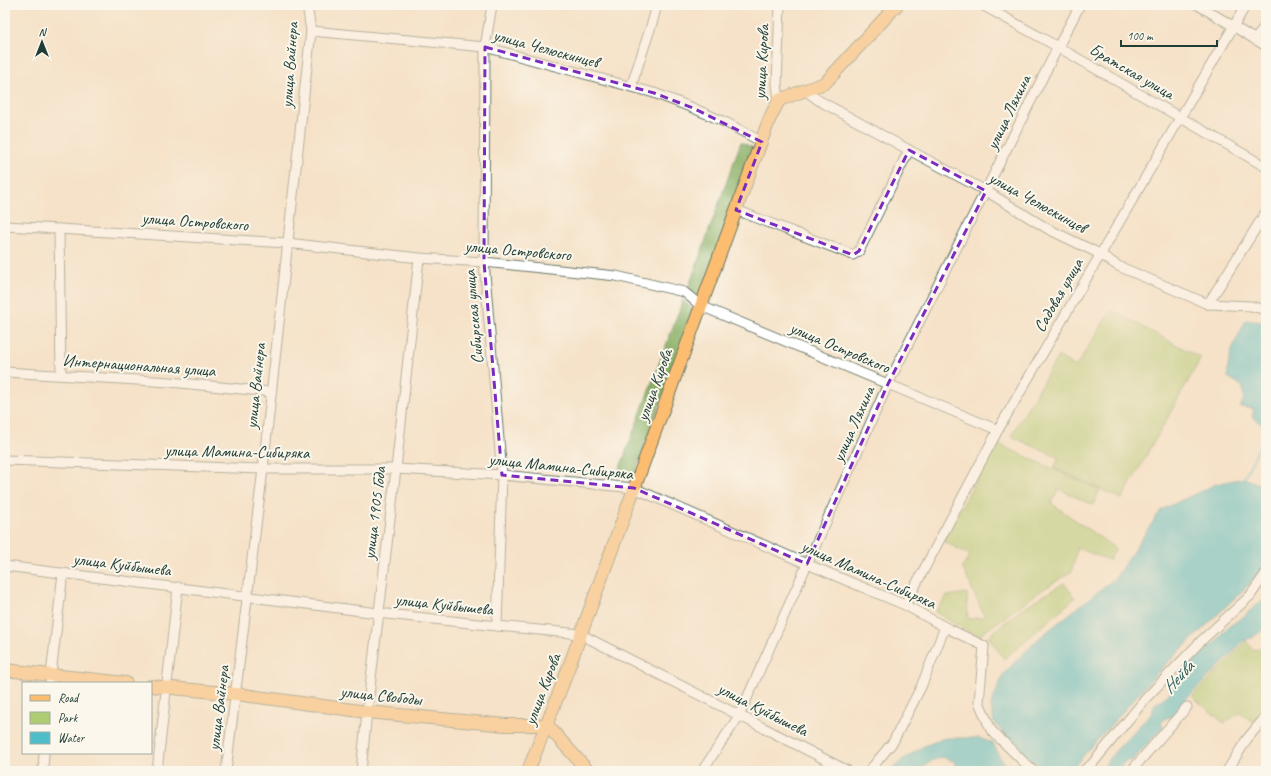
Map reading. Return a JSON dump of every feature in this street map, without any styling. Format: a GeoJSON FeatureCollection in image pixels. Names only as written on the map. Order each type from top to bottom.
{"type":"FeatureCollection","features":[{"type":"Feature","properties":{"kind":"main road"},"geometry":{"type":"LineString","coordinates":[[780,100],[825,83],[896,5]]}},
{"type":"Feature","properties":{"kind":"main road","name":"улица Кирова"},"geometry":{"type":"LineString","coordinates":[[528,771],[547,725],[769,120],[780,100]]}},
{"type":"Feature","properties":{"kind":"main road"},"geometry":{"type":"LineString","coordinates":[[5,670],[50,679],[107,682]]}},
{"type":"Feature","properties":{"kind":"main road","name":"улица Свободы"},"geometry":{"type":"LineString","coordinates":[[152,686],[236,694],[367,712],[506,725],[547,725]]}},
{"type":"Feature","properties":{"kind":"main road"},"geometry":{"type":"LineString","coordinates":[[547,725],[588,771]]}},
{"type":"Feature","properties":{"kind":"street","name":"улица Вайнера"},"geometry":{"type":"LineString","coordinates":[[226,771],[263,469],[311,31],[307,5]]}},
{"type":"Feature","properties":{"kind":"street","name":"Сибирская улица"},"geometry":{"type":"LineString","coordinates":[[492,5],[485,47],[484,262],[502,475],[497,626]]}},
{"type":"Feature","properties":{"kind":"street"},"geometry":{"type":"LineString","coordinates":[[631,87],[657,5]]}},
{"type":"Feature","properties":{"kind":"street","name":"улица Кирова"},"geometry":{"type":"LineString","coordinates":[[780,5],[777,84],[780,100]]}},
{"type":"Feature","properties":{"kind":"street","name":"Братская улица"},"geometry":{"type":"LineString","coordinates":[[982,5],[1266,167]]}},
{"type":"Feature","properties":{"kind":"street","name":"улица Ляхина"},"geometry":{"type":"LineString","coordinates":[[702,771],[739,716],[888,384],[1080,5]]}},
{"type":"Feature","properties":{"kind":"street"},"geometry":{"type":"LineString","coordinates":[[1198,5],[1266,46]]}},
{"type":"Feature","properties":{"kind":"street","name":"Садовая улица"},"geometry":{"type":"LineString","coordinates":[[905,605],[998,430],[1246,5]]}},
{"type":"Feature","properties":{"kind":"street"},"geometry":{"type":"LineString","coordinates":[[1255,40],[1266,24]]}},
{"type":"Feature","properties":{"kind":"street","name":"улица Челюскинцев"},"geometry":{"type":"LineString","coordinates":[[311,31],[485,47],[654,93],[727,123],[762,142]]}},
{"type":"Feature","properties":{"kind":"street","name":"улица Челюскинцев"},"geometry":{"type":"LineString","coordinates":[[805,90],[818,100],[986,191],[1048,229],[1100,254],[1118,266],[1208,304],[1251,306],[1266,310]]}},
{"type":"Feature","properties":{"kind":"street"},"geometry":{"type":"LineString","coordinates":[[736,210],[853,255],[859,251],[909,150]]}},
{"type":"Feature","properties":{"kind":"street"},"geometry":{"type":"LineString","coordinates":[[1208,304],[1266,212]]}},
{"type":"Feature","properties":{"kind":"street","name":"улица Островского"},"geometry":{"type":"LineString","coordinates":[[5,226],[287,243],[419,258],[484,262],[616,276],[684,292],[701,306],[998,430]]}},
{"type":"Feature","properties":{"kind":"street"},"geometry":{"type":"LineString","coordinates":[[59,229],[61,375]]}},
{"type":"Feature","properties":{"kind":"street","name":"улица 1905 Года"},"geometry":{"type":"LineString","coordinates":[[361,771],[419,258]]}},
{"type":"Feature","properties":{"kind":"street","name":"Интернациональная улица"},"geometry":{"type":"LineString","coordinates":[[5,372],[170,382],[271,392]]}},
{"type":"Feature","properties":{"kind":"street","name":"улица Мамина-Сибиряка"},"geometry":{"type":"LineString","coordinates":[[5,460],[263,469],[396,469],[502,475],[634,488],[807,564],[905,605],[984,646],[979,702],[990,730],[1033,771]]}},
{"type":"Feature","properties":{"kind":"street","name":"улица Куйбышева"},"geometry":{"type":"LineString","coordinates":[[5,566],[378,613],[580,634],[739,716],[832,767],[848,771]]}},
{"type":"Feature","properties":{"kind":"street"},"geometry":{"type":"LineString","coordinates":[[50,679],[63,573]]}},
{"type":"Feature","properties":{"kind":"street"},"geometry":{"type":"LineString","coordinates":[[1083,771],[1092,764],[1147,697],[1201,641],[1250,596],[1266,573]]}},
{"type":"Feature","properties":{"kind":"street"},"geometry":{"type":"LineString","coordinates":[[157,771],[178,587]]}},
{"type":"Feature","properties":{"kind":"street"},"geometry":{"type":"LineString","coordinates":[[868,771],[893,742],[921,687],[945,627]]}},
{"type":"Feature","properties":{"kind":"street"},"geometry":{"type":"LineString","coordinates":[[1131,771],[1187,707]]}},
{"type":"Feature","properties":{"kind":"street"},"geometry":{"type":"LineString","coordinates":[[1227,771],[1247,739],[1266,716]]}},
{"type":"Feature","properties":{"kind":"street"},"geometry":{"type":"LineString","coordinates":[[43,771],[44,754]]}},
{"type":"Feature","properties":{"kind":"highlighted area"},"geometry":{"type":"Polygon","coordinates":[[[485,47],[654,93],[693,108],[762,142],[736,210],[853,255],[859,251],[909,150],[986,191],[888,384],[807,564],[634,488],[502,475],[484,262],[485,47]]]}},
{"type":"Feature","properties":{"kind":"green space"},"geometry":{"type":"Polygon","coordinates":[[[741,142],[753,148],[700,298],[688,289],[741,142]]]}},
{"type":"Feature","properties":{"kind":"green space"},"geometry":{"type":"Polygon","coordinates":[[[683,300],[694,311],[632,481],[618,473],[683,300]]]}},
{"type":"Feature","properties":{"kind":"green space"},"geometry":{"type":"Polygon","coordinates":[[[1111,310],[1201,358],[1122,499],[1054,468],[1059,458],[1011,436],[1058,356],[1076,367],[1111,310]]]}},
{"type":"Feature","properties":{"kind":"green space"},"geometry":{"type":"Polygon","coordinates":[[[996,443],[1100,490],[1093,505],[1059,489],[1051,503],[1116,549],[1109,560],[1077,548],[1072,571],[1036,594],[977,637],[935,612],[947,596],[967,593],[968,619],[985,617],[962,567],[970,555],[943,541],[996,443]]]}},
{"type":"Feature","properties":{"kind":"green space"},"geometry":{"type":"Polygon","coordinates":[[[1064,583],[1075,598],[1004,659],[988,636],[1021,609],[1064,583]]]}},
{"type":"Feature","properties":{"kind":"green space"},"geometry":{"type":"Polygon","coordinates":[[[1246,641],[1254,650],[1266,646],[1266,711],[1255,723],[1240,713],[1224,723],[1192,696],[1246,641]]]}},
{"type":"Feature","properties":{"kind":"water"},"geometry":{"type":"Polygon","coordinates":[[[1246,320],[1266,321],[1266,427],[1252,417],[1254,409],[1240,407],[1244,399],[1242,386],[1228,377],[1230,355],[1246,320]]]}},
{"type":"Feature","properties":{"kind":"water"},"geometry":{"type":"Polygon","coordinates":[[[1244,478],[1266,487],[1266,564],[1262,572],[1158,672],[1070,771],[1053,771],[1030,761],[994,723],[991,705],[1004,673],[1039,638],[1115,578],[1161,510],[1216,484],[1244,478]]]}},
{"type":"Feature","properties":{"kind":"water","name":"Нейва"},"geometry":{"type":"Polygon","coordinates":[[[1266,597],[1266,628],[1253,637],[1242,642],[1228,658],[1185,700],[1172,717],[1165,718],[1161,723],[1164,726],[1132,761],[1127,760],[1121,766],[1124,771],[1101,771],[1110,757],[1153,711],[1154,705],[1169,694],[1177,677],[1215,642],[1227,628],[1266,597]]]}},
{"type":"Feature","properties":{"kind":"water"},"geometry":{"type":"Polygon","coordinates":[[[945,738],[979,738],[993,743],[1001,760],[1013,771],[952,771],[950,769],[957,763],[943,757],[933,760],[918,771],[890,771],[902,760],[924,746],[945,738]]]}},
{"type":"Feature","properties":{"kind":"waterway"},"geometry":{"type":"LineString","coordinates":[[1244,478],[1266,433]]}}]}
